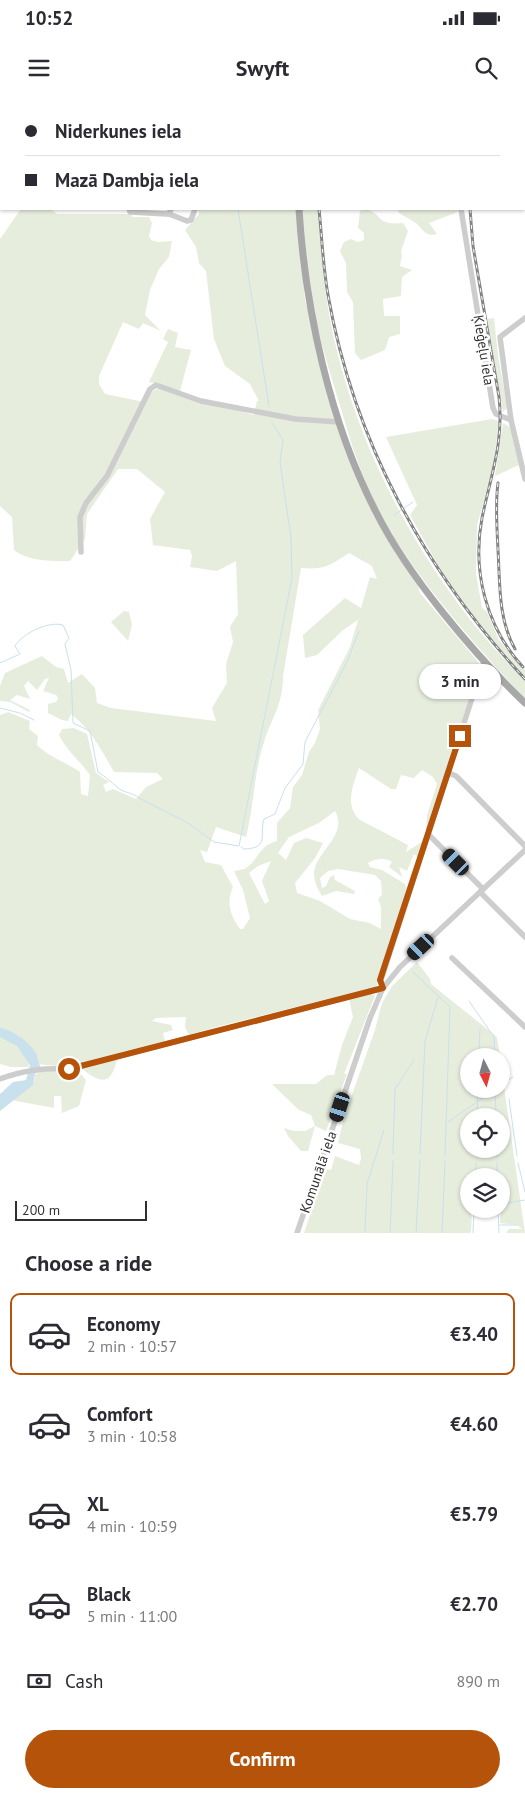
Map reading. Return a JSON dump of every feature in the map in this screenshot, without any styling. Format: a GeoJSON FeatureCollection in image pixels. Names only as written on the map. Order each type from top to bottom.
{"type":"FeatureCollection","features":[{"type":"Feature","properties":{"kind":"main road"},"geometry":{"type":"LineString","coordinates":[[299,210],[306,281],[314,329],[340,422],[359,476],[379,519],[426,590],[484,661],[525,703]]}},
{"type":"Feature","properties":{"kind":"street"},"geometry":{"type":"LineString","coordinates":[[129,210],[130,212],[170,211],[187,221],[191,220],[195,210]]}},
{"type":"Feature","properties":{"kind":"street","name":"Ķieģeļu iela"},"geometry":{"type":"LineString","coordinates":[[461,210],[493,408],[496,414],[511,420]]}},
{"type":"Feature","properties":{"kind":"street"},"geometry":{"type":"LineString","coordinates":[[525,318],[500,337],[511,420],[523,462],[525,480]]}},
{"type":"Feature","properties":{"kind":"street"},"geometry":{"type":"LineString","coordinates":[[81,552],[80,517],[86,503],[106,476],[150,390],[156,385],[200,401],[295,419],[340,422]]}},
{"type":"Feature","properties":{"kind":"street"},"geometry":{"type":"LineString","coordinates":[[0,1079],[44,1068],[69,1069],[383,988],[380,980],[429,835],[484,661]]}},
{"type":"Feature","properties":{"kind":"street"},"geometry":{"type":"LineString","coordinates":[[449,773],[456,776],[525,848]]}},
{"type":"Feature","properties":{"kind":"street"},"geometry":{"type":"LineString","coordinates":[[429,835],[525,937]]}},
{"type":"Feature","properties":{"kind":"street","name":"Komunālā iela"},"geometry":{"type":"LineString","coordinates":[[297,1233],[370,1018],[383,988],[400,967],[525,848]]}},
{"type":"Feature","properties":{"kind":"street"},"geometry":{"type":"LineString","coordinates":[[452,958],[525,1027]]}},
{"type":"Feature","properties":{"kind":"green space"},"geometry":{"type":"Polygon","coordinates":[[[20,210],[52,210],[57,214],[131,214],[132,217],[149,217],[152,223],[149,236],[151,240],[158,242],[172,241],[169,257],[159,269],[150,290],[145,315],[161,331],[143,323],[139,329],[123,322],[99,376],[99,384],[105,394],[144,402],[150,392],[159,388],[254,415],[257,401],[259,401],[250,384],[225,366],[214,339],[206,271],[199,263],[196,247],[185,230],[199,214],[198,210],[296,210],[305,300],[329,395],[390,542],[418,586],[420,593],[480,664],[426,833],[427,815],[437,784],[433,777],[422,770],[414,778],[401,775],[396,789],[391,789],[359,768],[354,781],[351,802],[355,814],[360,820],[408,845],[406,852],[425,840],[419,858],[414,854],[407,871],[399,867],[402,877],[389,867],[392,862],[389,860],[380,859],[368,863],[370,867],[382,870],[405,884],[407,892],[376,987],[189,1035],[185,1027],[186,1017],[156,1018],[152,1021],[171,1025],[173,1030],[163,1033],[165,1041],[64,1067],[38,1064],[32,1051],[19,1036],[0,1027],[0,715],[8,712],[30,721],[29,729],[38,736],[37,745],[48,754],[80,772],[81,794],[88,796],[90,775],[62,741],[59,735],[62,729],[74,728],[87,734],[96,773],[109,782],[103,785],[106,792],[113,789],[136,799],[146,787],[163,779],[157,773],[114,772],[95,741],[78,720],[71,714],[68,721],[48,713],[48,704],[56,702],[58,698],[56,695],[43,691],[49,678],[45,679],[37,690],[28,681],[24,686],[30,699],[17,695],[10,700],[30,710],[29,712],[10,702],[0,701],[0,686],[5,673],[42,656],[56,667],[64,669],[68,683],[82,674],[95,688],[97,703],[111,708],[216,721],[212,708],[227,683],[226,664],[233,642],[230,627],[238,614],[236,561],[217,571],[190,567],[192,556],[190,550],[153,545],[150,519],[165,492],[137,469],[118,469],[87,514],[85,539],[70,561],[34,559],[14,550],[12,517],[0,506],[0,239],[20,210]],[[349,553],[321,568],[301,568],[283,676],[283,686],[261,753],[246,837],[216,827],[207,852],[200,850],[205,862],[221,865],[233,887],[230,908],[240,929],[243,929],[250,918],[243,890],[234,871],[246,868],[266,846],[277,841],[277,823],[290,808],[293,787],[302,775],[309,752],[315,743],[320,729],[318,710],[350,647],[358,620],[343,630],[317,655],[305,658],[303,635],[345,598],[361,608],[370,577],[377,579],[372,566],[349,553]],[[335,811],[319,823],[289,837],[278,853],[286,860],[294,843],[306,838],[323,843],[315,858],[295,883],[297,893],[320,901],[350,919],[370,923],[381,929],[381,907],[378,899],[382,895],[381,881],[375,875],[338,869],[328,871],[320,878],[322,888],[326,886],[330,877],[334,875],[335,880],[355,891],[354,894],[336,891],[322,896],[315,883],[315,866],[335,836],[338,828],[335,811]],[[271,861],[258,866],[249,873],[265,904],[269,901],[262,881],[271,861]]]}},
{"type":"Feature","properties":{"kind":"green space"},"geometry":{"type":"Polygon","coordinates":[[[302,210],[319,210],[324,281],[332,329],[344,376],[359,422],[378,467],[424,554],[451,594],[486,639],[525,680],[525,699],[443,605],[412,565],[388,529],[372,497],[352,446],[315,318],[308,277],[302,210]]]}},
{"type":"Feature","properties":{"kind":"green space"},"geometry":{"type":"Polygon","coordinates":[[[398,210],[457,210],[458,212],[429,223],[437,234],[430,235],[399,213],[398,210]]]}},
{"type":"Feature","properties":{"kind":"green space"},"geometry":{"type":"Polygon","coordinates":[[[360,211],[371,211],[388,223],[403,223],[408,231],[401,251],[400,266],[412,270],[402,277],[401,296],[383,299],[384,316],[400,316],[400,334],[389,337],[385,350],[361,360],[355,353],[353,302],[347,292],[346,263],[340,251],[344,242],[351,239],[358,242],[364,240],[364,233],[358,228],[360,211]]]}},
{"type":"Feature","properties":{"kind":"green space"},"geometry":{"type":"Polygon","coordinates":[[[494,318],[507,408],[503,412],[487,319],[494,318]]]}},
{"type":"Feature","properties":{"kind":"green space"},"geometry":{"type":"Polygon","coordinates":[[[168,329],[178,333],[175,347],[191,350],[180,391],[149,382],[168,342],[163,339],[168,329]]]}},
{"type":"Feature","properties":{"kind":"green space"},"geometry":{"type":"Polygon","coordinates":[[[492,419],[499,421],[492,474],[477,525],[476,574],[482,608],[487,612],[499,640],[525,670],[525,677],[473,617],[445,578],[410,515],[417,505],[386,437],[492,419]]]}},
{"type":"Feature","properties":{"kind":"green space"},"geometry":{"type":"Polygon","coordinates":[[[503,423],[510,427],[519,465],[495,476],[503,423]]]}},
{"type":"Feature","properties":{"kind":"green space"},"geometry":{"type":"Polygon","coordinates":[[[124,611],[129,612],[132,625],[128,641],[111,622],[124,611]]]}},
{"type":"Feature","properties":{"kind":"green space"},"geometry":{"type":"Polygon","coordinates":[[[417,962],[430,979],[431,984],[497,1037],[499,1048],[460,1048],[460,1098],[506,1098],[507,1108],[460,1108],[460,1158],[510,1158],[510,1129],[525,1233],[506,1233],[509,1229],[522,1229],[517,1225],[500,1223],[500,1218],[510,1218],[510,1168],[460,1168],[460,1218],[472,1218],[471,1233],[304,1233],[325,1169],[331,1170],[335,1156],[359,1165],[361,1159],[360,1149],[338,1143],[344,1117],[375,1030],[382,1003],[392,986],[417,962]]]}},
{"type":"Feature","properties":{"kind":"green space"},"geometry":{"type":"Polygon","coordinates":[[[368,992],[375,996],[344,1074],[347,1074],[326,1131],[315,1126],[311,1115],[299,1110],[272,1084],[316,1084],[327,1075],[334,1075],[342,1045],[353,1017],[349,999],[368,992]]]}},
{"type":"Feature","properties":{"kind":"green space"},"geometry":{"type":"Polygon","coordinates":[[[0,1037],[10,1041],[24,1052],[29,1062],[29,1067],[11,1067],[0,1064],[0,1037]]]}},
{"type":"Feature","properties":{"kind":"green space"},"geometry":{"type":"Polygon","coordinates":[[[117,1059],[112,1074],[104,1080],[94,1077],[81,1068],[117,1059]]]}},
{"type":"Feature","properties":{"kind":"green space"},"geometry":{"type":"Polygon","coordinates":[[[41,1071],[79,1072],[86,1080],[79,1106],[62,1113],[61,1096],[54,1096],[54,1108],[11,1100],[34,1082],[35,1075],[41,1071]]]}},
{"type":"Feature","properties":{"kind":"green space"},"geometry":{"type":"Polygon","coordinates":[[[315,1126],[308,1151],[301,1151],[288,1136],[284,1128],[294,1131],[305,1131],[315,1126]]]}},
{"type":"Feature","properties":{"kind":"water"},"geometry":{"type":"Polygon","coordinates":[[[0,1027],[11,1031],[25,1040],[36,1053],[42,1068],[35,1074],[33,1085],[0,1111],[0,1094],[13,1082],[26,1080],[30,1065],[17,1046],[0,1037],[0,1027]]]}},
{"type":"Feature","properties":{"kind":"waterway"},"geometry":{"type":"LineString","coordinates":[[238,210],[269,406]]}},
{"type":"Feature","properties":{"kind":"waterway"},"geometry":{"type":"LineString","coordinates":[[0,663],[20,654],[15,646],[36,629],[43,626],[63,625],[69,638],[65,644],[71,670],[73,723],[90,731],[98,772],[119,789],[188,823],[214,842],[239,846],[292,578],[291,538],[280,462],[283,440],[272,423]]}},
{"type":"Feature","properties":{"kind":"waterway"},"geometry":{"type":"LineString","coordinates":[[394,515],[413,502]]}},
{"type":"Feature","properties":{"kind":"waterway"},"geometry":{"type":"LineString","coordinates":[[241,847],[244,849],[252,848],[260,844],[264,819],[275,814],[285,788],[303,764],[305,742],[347,662],[359,631]]}},
{"type":"Feature","properties":{"kind":"waterway"},"geometry":{"type":"LineString","coordinates":[[0,708],[20,713],[34,720]]}},
{"type":"Feature","properties":{"kind":"waterway"},"geometry":{"type":"LineString","coordinates":[[413,972],[450,1007],[445,1155]]}},
{"type":"Feature","properties":{"kind":"waterway"},"geometry":{"type":"LineString","coordinates":[[420,1154],[425,1041],[438,997]]}},
{"type":"Feature","properties":{"kind":"waterway"},"geometry":{"type":"LineString","coordinates":[[469,1001],[494,1037],[495,1048]]}},
{"type":"Feature","properties":{"kind":"waterway"},"geometry":{"type":"LineString","coordinates":[[479,1048],[480,1029]]}},
{"type":"Feature","properties":{"kind":"waterway"},"geometry":{"type":"LineString","coordinates":[[393,1154],[395,1089],[414,1060]]}},
{"type":"Feature","properties":{"kind":"waterway"},"geometry":{"type":"LineString","coordinates":[[477,1108],[478,1098]]}},
{"type":"Feature","properties":{"kind":"waterway"},"geometry":{"type":"LineString","coordinates":[[448,1122],[483,1098]]}},
{"type":"Feature","properties":{"kind":"waterway"},"geometry":{"type":"LineString","coordinates":[[495,1098],[496,1108]]}},
{"type":"Feature","properties":{"kind":"waterway"},"geometry":{"type":"LineString","coordinates":[[509,1099],[517,1156]]}},
{"type":"Feature","properties":{"kind":"waterway"},"geometry":{"type":"LineString","coordinates":[[365,1233],[367,1184],[384,1130]]}},
{"type":"Feature","properties":{"kind":"waterway"},"geometry":{"type":"LineString","coordinates":[[416,1233],[420,1160]]}},
{"type":"Feature","properties":{"kind":"waterway"},"geometry":{"type":"LineString","coordinates":[[390,1233],[393,1161]]}},
{"type":"Feature","properties":{"kind":"waterway"},"geometry":{"type":"LineString","coordinates":[[442,1233],[445,1161]]}},
{"type":"Feature","properties":{"kind":"waterway"},"geometry":{"type":"LineString","coordinates":[[497,1162],[497,1168]]}},
{"type":"Feature","properties":{"kind":"waterway"},"geometry":{"type":"LineString","coordinates":[[476,1163],[476,1168]]}},
{"type":"Feature","properties":{"kind":"waterway"},"geometry":{"type":"LineString","coordinates":[[518,1163],[525,1192]]}},
{"type":"Feature","properties":{"kind":"waterway"},"geometry":{"type":"LineString","coordinates":[[510,1202],[525,1200]]}},
{"type":"Feature","properties":{"kind":"waterway"},"geometry":{"type":"LineString","coordinates":[[473,1233],[474,1218]]}},
{"type":"Feature","properties":{"kind":"waterway"},"geometry":{"type":"LineString","coordinates":[[498,1218],[499,1233]]}},
{"type":"Feature","properties":{"kind":"waterway"},"geometry":{"type":"LineString","coordinates":[[500,1225],[517,1225]]}},
{"type":"Feature","properties":{"kind":"railway"},"geometry":{"type":"LineString","coordinates":[[319,210],[326,284],[340,349],[356,402],[375,453],[399,502],[426,549],[456,594],[489,638],[525,679]]}},
{"type":"Feature","properties":{"kind":"railway"},"geometry":{"type":"LineString","coordinates":[[470,210],[473,246],[499,397],[500,413],[498,444],[479,538],[481,578],[491,616],[510,651],[523,667]]}},
{"type":"Feature","properties":{"kind":"railway"},"geometry":{"type":"LineString","coordinates":[[498,483],[497,516],[501,601],[505,626],[515,649]]}},
{"type":"Feature","properties":{"kind":"route"},"geometry":{"type":"LineString","coordinates":[[69,1069],[348,997],[368,990],[383,988],[380,980],[460,736]]}}]}
